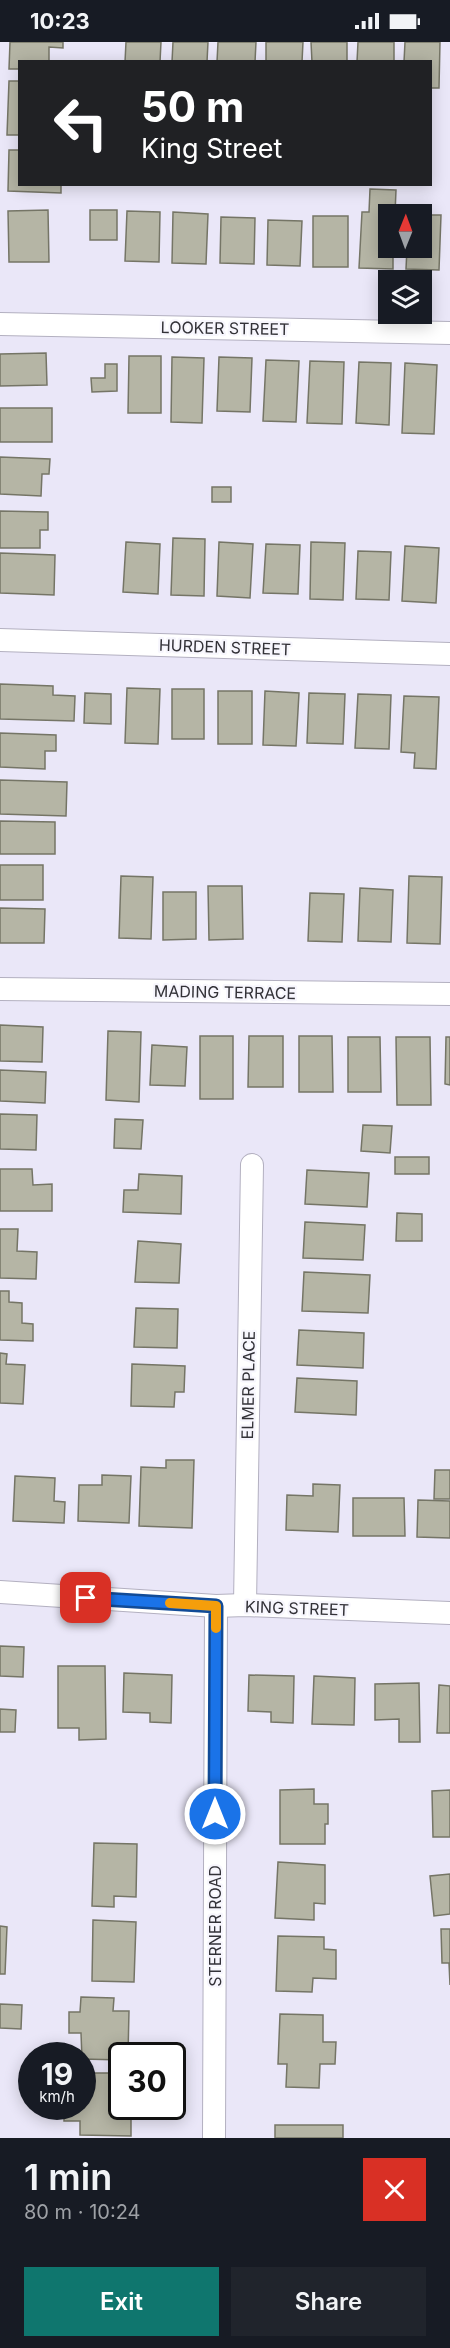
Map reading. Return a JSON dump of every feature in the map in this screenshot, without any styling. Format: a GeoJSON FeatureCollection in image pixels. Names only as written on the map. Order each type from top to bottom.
{"type":"FeatureCollection","features":[{"type":"Feature","properties":{"kind":"street","name":"LOOKER STREET"},"geometry":{"type":"LineString","coordinates":[[0,324],[450,333]]}},
{"type":"Feature","properties":{"kind":"street","name":"HURDEN STREET"},"geometry":{"type":"LineString","coordinates":[[0,640],[450,654]]}},
{"type":"Feature","properties":{"kind":"street","name":"MADING TERRACE"},"geometry":{"type":"LineString","coordinates":[[0,989],[450,994]]}},
{"type":"Feature","properties":{"kind":"street","name":"ELMER PLACE"},"geometry":{"type":"LineString","coordinates":[[245,1605],[252,1165]]}},
{"type":"Feature","properties":{"kind":"street","name":"KING STREET"},"geometry":{"type":"LineString","coordinates":[[0,1592],[216,1606],[245,1605],[450,1613]]}},
{"type":"Feature","properties":{"kind":"street","name":"STERNER ROAD"},"geometry":{"type":"LineString","coordinates":[[214,2138],[216,1606]]}},
{"type":"Feature","properties":{"kind":"building"},"geometry":{"type":"Polygon","coordinates":[[[10,42],[63,42],[63,48],[49,47],[49,60],[18,60],[18,69],[9,69],[10,42]]]}},
{"type":"Feature","properties":{"kind":"building"},"geometry":{"type":"Polygon","coordinates":[[[126,42],[161,42],[160,60],[125,60],[126,42]]]}},
{"type":"Feature","properties":{"kind":"building"},"geometry":{"type":"Polygon","coordinates":[[[173,42],[208,42],[207,60],[172,60],[173,42]]]}},
{"type":"Feature","properties":{"kind":"building"},"geometry":{"type":"Polygon","coordinates":[[[218,42],[256,42],[255,60],[217,60],[218,42]]]}},
{"type":"Feature","properties":{"kind":"building"},"geometry":{"type":"Polygon","coordinates":[[[266,42],[303,42],[302,60],[266,60],[266,42]]]}},
{"type":"Feature","properties":{"kind":"building"},"geometry":{"type":"Polygon","coordinates":[[[311,42],[347,42],[347,60],[312,60],[311,42]]]}},
{"type":"Feature","properties":{"kind":"building"},"geometry":{"type":"Polygon","coordinates":[[[358,42],[394,42],[394,60],[357,60],[358,42]]]}},
{"type":"Feature","properties":{"kind":"building"},"geometry":{"type":"Polygon","coordinates":[[[405,42],[440,42],[439,88],[432,88],[432,60],[404,60],[405,42]]]}},
{"type":"Feature","properties":{"kind":"building"},"geometry":{"type":"Polygon","coordinates":[[[9,81],[18,81],[18,135],[7,135],[9,81]]]}},
{"type":"Feature","properties":{"kind":"building"},"geometry":{"type":"Polygon","coordinates":[[[9,150],[18,150],[18,186],[61,186],[61,193],[8,191],[9,150]]]}},
{"type":"Feature","properties":{"kind":"building"},"geometry":{"type":"Polygon","coordinates":[[[370,189],[396,190],[395,204],[378,204],[378,258],[393,258],[393,269],[359,268],[362,212],[369,212],[370,189]]]}},
{"type":"Feature","properties":{"kind":"building"},"geometry":{"type":"Polygon","coordinates":[[[48,210],[49,262],[9,262],[8,211],[48,210]]]}},
{"type":"Feature","properties":{"kind":"building"},"geometry":{"type":"Polygon","coordinates":[[[90,210],[117,210],[117,240],[90,240],[90,210]]]}},
{"type":"Feature","properties":{"kind":"building"},"geometry":{"type":"Polygon","coordinates":[[[127,211],[160,212],[159,262],[125,261],[127,211]]]}},
{"type":"Feature","properties":{"kind":"building"},"geometry":{"type":"Polygon","coordinates":[[[173,212],[208,214],[206,264],[172,263],[173,212]]]}},
{"type":"Feature","properties":{"kind":"building"},"geometry":{"type":"Polygon","coordinates":[[[432,215],[441,215],[439,270],[406,269],[407,258],[432,258],[432,215]]]}},
{"type":"Feature","properties":{"kind":"building"},"geometry":{"type":"Polygon","coordinates":[[[313,216],[348,216],[348,267],[313,267],[313,216]]]}},
{"type":"Feature","properties":{"kind":"building"},"geometry":{"type":"Polygon","coordinates":[[[221,217],[255,218],[254,264],[220,263],[221,217]]]}},
{"type":"Feature","properties":{"kind":"building"},"geometry":{"type":"Polygon","coordinates":[[[268,220],[302,221],[300,266],[267,265],[268,220]]]}},
{"type":"Feature","properties":{"kind":"building"},"geometry":{"type":"Polygon","coordinates":[[[46,353],[47,385],[0,386],[0,354],[46,353]]]}},
{"type":"Feature","properties":{"kind":"building"},"geometry":{"type":"Polygon","coordinates":[[[129,356],[161,356],[161,413],[128,413],[129,356]]]}},
{"type":"Feature","properties":{"kind":"building"},"geometry":{"type":"Polygon","coordinates":[[[172,357],[204,358],[202,423],[171,422],[172,357]]]}},
{"type":"Feature","properties":{"kind":"building"},"geometry":{"type":"Polygon","coordinates":[[[219,357],[252,358],[250,412],[217,411],[219,357]]]}},
{"type":"Feature","properties":{"kind":"building"},"geometry":{"type":"Polygon","coordinates":[[[266,360],[299,361],[296,422],[263,421],[266,360]]]}},
{"type":"Feature","properties":{"kind":"building"},"geometry":{"type":"Polygon","coordinates":[[[310,361],[344,362],[342,424],[307,423],[310,361]]]}},
{"type":"Feature","properties":{"kind":"building"},"geometry":{"type":"Polygon","coordinates":[[[359,362],[391,363],[389,425],[356,423],[359,362]]]}},
{"type":"Feature","properties":{"kind":"building"},"geometry":{"type":"Polygon","coordinates":[[[405,363],[437,365],[434,434],[402,433],[405,363]]]}},
{"type":"Feature","properties":{"kind":"building"},"geometry":{"type":"Polygon","coordinates":[[[105,364],[117,364],[117,391],[92,392],[91,378],[105,378],[105,364]]]}},
{"type":"Feature","properties":{"kind":"building"},"geometry":{"type":"Polygon","coordinates":[[[0,408],[52,408],[52,442],[0,442],[0,408]]]}},
{"type":"Feature","properties":{"kind":"building"},"geometry":{"type":"Polygon","coordinates":[[[0,457],[50,459],[49,474],[42,474],[41,496],[0,494],[0,457]]]}},
{"type":"Feature","properties":{"kind":"building"},"geometry":{"type":"Polygon","coordinates":[[[212,487],[231,487],[231,502],[212,502],[212,487]]]}},
{"type":"Feature","properties":{"kind":"building"},"geometry":{"type":"Polygon","coordinates":[[[0,511],[48,512],[48,530],[40,530],[40,548],[0,548],[0,511]]]}},
{"type":"Feature","properties":{"kind":"building"},"geometry":{"type":"Polygon","coordinates":[[[173,538],[205,539],[204,596],[171,595],[173,538]]]}},
{"type":"Feature","properties":{"kind":"building"},"geometry":{"type":"Polygon","coordinates":[[[126,542],[160,544],[158,594],[123,592],[126,542]]]}},
{"type":"Feature","properties":{"kind":"building"},"geometry":{"type":"Polygon","coordinates":[[[219,542],[253,544],[250,598],[217,596],[219,542]]]}},
{"type":"Feature","properties":{"kind":"building"},"geometry":{"type":"Polygon","coordinates":[[[311,542],[345,543],[343,600],[310,599],[311,542]]]}},
{"type":"Feature","properties":{"kind":"building"},"geometry":{"type":"Polygon","coordinates":[[[266,544],[300,545],[298,594],[263,593],[266,544]]]}},
{"type":"Feature","properties":{"kind":"building"},"geometry":{"type":"Polygon","coordinates":[[[405,546],[439,548],[436,603],[402,601],[405,546]]]}},
{"type":"Feature","properties":{"kind":"building"},"geometry":{"type":"Polygon","coordinates":[[[358,551],[391,552],[389,600],[356,599],[358,551]]]}},
{"type":"Feature","properties":{"kind":"building"},"geometry":{"type":"Polygon","coordinates":[[[0,553],[55,555],[54,595],[0,593],[0,553]]]}},
{"type":"Feature","properties":{"kind":"building"},"geometry":{"type":"Polygon","coordinates":[[[0,684],[53,686],[53,695],[75,696],[74,721],[0,719],[0,684]]]}},
{"type":"Feature","properties":{"kind":"building"},"geometry":{"type":"Polygon","coordinates":[[[127,688],[160,689],[158,744],[125,743],[127,688]]]}},
{"type":"Feature","properties":{"kind":"building"},"geometry":{"type":"Polygon","coordinates":[[[172,689],[204,689],[204,739],[172,739],[172,689]]]}},
{"type":"Feature","properties":{"kind":"building"},"geometry":{"type":"Polygon","coordinates":[[[218,691],[252,691],[252,744],[218,744],[218,691]]]}},
{"type":"Feature","properties":{"kind":"building"},"geometry":{"type":"Polygon","coordinates":[[[265,691],[299,693],[296,746],[263,745],[265,691]]]}},
{"type":"Feature","properties":{"kind":"building"},"geometry":{"type":"Polygon","coordinates":[[[85,693],[111,694],[111,724],[84,723],[85,693]]]}},
{"type":"Feature","properties":{"kind":"building"},"geometry":{"type":"Polygon","coordinates":[[[309,693],[345,694],[343,744],[307,743],[309,693]]]}},
{"type":"Feature","properties":{"kind":"building"},"geometry":{"type":"Polygon","coordinates":[[[358,694],[391,695],[389,749],[355,748],[358,694]]]}},
{"type":"Feature","properties":{"kind":"building"},"geometry":{"type":"Polygon","coordinates":[[[404,696],[439,697],[436,769],[414,768],[415,753],[401,752],[404,696]]]}},
{"type":"Feature","properties":{"kind":"building"},"geometry":{"type":"Polygon","coordinates":[[[0,733],[56,735],[56,751],[45,751],[45,769],[0,767],[0,733]]]}},
{"type":"Feature","properties":{"kind":"building"},"geometry":{"type":"Polygon","coordinates":[[[0,780],[67,782],[66,816],[0,814],[0,780]]]}},
{"type":"Feature","properties":{"kind":"building"},"geometry":{"type":"Polygon","coordinates":[[[0,821],[55,822],[55,854],[0,854],[0,821]]]}},
{"type":"Feature","properties":{"kind":"building"},"geometry":{"type":"Polygon","coordinates":[[[0,865],[43,865],[43,900],[0,900],[0,865]]]}},
{"type":"Feature","properties":{"kind":"building"},"geometry":{"type":"Polygon","coordinates":[[[121,876],[153,877],[151,939],[119,938],[121,876]]]}},
{"type":"Feature","properties":{"kind":"building"},"geometry":{"type":"Polygon","coordinates":[[[409,876],[442,877],[440,944],[407,943],[409,876]]]}},
{"type":"Feature","properties":{"kind":"building"},"geometry":{"type":"Polygon","coordinates":[[[208,886],[242,886],[243,939],[209,940],[208,886]]]}},
{"type":"Feature","properties":{"kind":"building"},"geometry":{"type":"Polygon","coordinates":[[[360,888],[393,890],[391,942],[358,941],[360,888]]]}},
{"type":"Feature","properties":{"kind":"building"},"geometry":{"type":"Polygon","coordinates":[[[163,892],[196,892],[196,939],[163,940],[163,892]]]}},
{"type":"Feature","properties":{"kind":"building"},"geometry":{"type":"Polygon","coordinates":[[[310,893],[344,894],[342,942],[308,941],[310,893]]]}},
{"type":"Feature","properties":{"kind":"building"},"geometry":{"type":"Polygon","coordinates":[[[0,908],[45,909],[44,943],[0,943],[0,908]]]}},
{"type":"Feature","properties":{"kind":"building"},"geometry":{"type":"Polygon","coordinates":[[[0,1025],[43,1027],[42,1062],[0,1061],[0,1025]]]}},
{"type":"Feature","properties":{"kind":"building"},"geometry":{"type":"Polygon","coordinates":[[[108,1031],[141,1032],[139,1102],[106,1100],[108,1031]]]}},
{"type":"Feature","properties":{"kind":"building"},"geometry":{"type":"Polygon","coordinates":[[[200,1036],[233,1036],[233,1099],[200,1099],[200,1036]]]}},
{"type":"Feature","properties":{"kind":"building"},"geometry":{"type":"Polygon","coordinates":[[[249,1036],[283,1036],[283,1087],[248,1087],[249,1036]]]}},
{"type":"Feature","properties":{"kind":"building"},"geometry":{"type":"Polygon","coordinates":[[[299,1036],[332,1036],[333,1092],[299,1092],[299,1036]]]}},
{"type":"Feature","properties":{"kind":"building"},"geometry":{"type":"Polygon","coordinates":[[[348,1037],[380,1037],[381,1092],[348,1092],[348,1037]]]}},
{"type":"Feature","properties":{"kind":"building"},"geometry":{"type":"Polygon","coordinates":[[[396,1037],[430,1037],[431,1105],[397,1105],[396,1037]]]}},
{"type":"Feature","properties":{"kind":"building"},"geometry":{"type":"Polygon","coordinates":[[[446,1037],[450,1037],[450,1085],[445,1084],[446,1037]]]}},
{"type":"Feature","properties":{"kind":"building"},"geometry":{"type":"Polygon","coordinates":[[[152,1045],[187,1047],[185,1086],[150,1085],[152,1045]]]}},
{"type":"Feature","properties":{"kind":"building"},"geometry":{"type":"Polygon","coordinates":[[[0,1070],[46,1072],[45,1103],[0,1101],[0,1070]]]}},
{"type":"Feature","properties":{"kind":"building"},"geometry":{"type":"Polygon","coordinates":[[[0,1114],[37,1115],[36,1150],[0,1149],[0,1114]]]}},
{"type":"Feature","properties":{"kind":"building"},"geometry":{"type":"Polygon","coordinates":[[[115,1119],[143,1120],[141,1149],[114,1148],[115,1119]]]}},
{"type":"Feature","properties":{"kind":"building"},"geometry":{"type":"Polygon","coordinates":[[[363,1125],[392,1126],[390,1153],[361,1151],[363,1125]]]}},
{"type":"Feature","properties":{"kind":"building"},"geometry":{"type":"Polygon","coordinates":[[[395,1157],[429,1157],[429,1174],[395,1174],[395,1157]]]}},
{"type":"Feature","properties":{"kind":"building"},"geometry":{"type":"Polygon","coordinates":[[[0,1169],[32,1169],[33,1185],[52,1184],[52,1211],[0,1211],[0,1169]]]}},
{"type":"Feature","properties":{"kind":"building"},"geometry":{"type":"Polygon","coordinates":[[[307,1170],[369,1173],[367,1207],[305,1204],[307,1170]]]}},
{"type":"Feature","properties":{"kind":"building"},"geometry":{"type":"Polygon","coordinates":[[[139,1174],[182,1176],[181,1214],[123,1212],[124,1190],[138,1190],[139,1174]]]}},
{"type":"Feature","properties":{"kind":"building"},"geometry":{"type":"Polygon","coordinates":[[[397,1213],[422,1214],[422,1241],[396,1241],[397,1213]]]}},
{"type":"Feature","properties":{"kind":"building"},"geometry":{"type":"Polygon","coordinates":[[[305,1222],[365,1225],[363,1260],[303,1258],[305,1222]]]}},
{"type":"Feature","properties":{"kind":"building"},"geometry":{"type":"Polygon","coordinates":[[[0,1229],[18,1229],[17,1251],[37,1252],[36,1279],[0,1278],[0,1229]]]}},
{"type":"Feature","properties":{"kind":"building"},"geometry":{"type":"Polygon","coordinates":[[[138,1241],[181,1244],[179,1283],[135,1282],[138,1241]]]}},
{"type":"Feature","properties":{"kind":"building"},"geometry":{"type":"Polygon","coordinates":[[[304,1272],[370,1275],[368,1313],[302,1311],[304,1272]]]}},
{"type":"Feature","properties":{"kind":"building"},"geometry":{"type":"Polygon","coordinates":[[[0,1291],[9,1291],[9,1302],[22,1303],[22,1323],[33,1324],[33,1341],[0,1340],[0,1291]]]}},
{"type":"Feature","properties":{"kind":"building"},"geometry":{"type":"Polygon","coordinates":[[[136,1308],[178,1309],[177,1348],[134,1347],[136,1308]]]}},
{"type":"Feature","properties":{"kind":"building"},"geometry":{"type":"Polygon","coordinates":[[[299,1330],[364,1333],[363,1368],[297,1365],[299,1330]]]}},
{"type":"Feature","properties":{"kind":"building"},"geometry":{"type":"Polygon","coordinates":[[[0,1353],[7,1354],[6,1364],[25,1365],[23,1404],[0,1403],[0,1353]]]}},
{"type":"Feature","properties":{"kind":"building"},"geometry":{"type":"Polygon","coordinates":[[[132,1364],[185,1366],[184,1392],[175,1392],[174,1407],[131,1406],[132,1364]]]}},
{"type":"Feature","properties":{"kind":"building"},"geometry":{"type":"Polygon","coordinates":[[[297,1378],[357,1381],[356,1415],[295,1412],[297,1378]]]}},
{"type":"Feature","properties":{"kind":"building"},"geometry":{"type":"Polygon","coordinates":[[[166,1460],[194,1460],[192,1528],[139,1526],[141,1467],[166,1468],[166,1460]]]}},
{"type":"Feature","properties":{"kind":"building"},"geometry":{"type":"Polygon","coordinates":[[[435,1470],[450,1470],[450,1499],[434,1499],[435,1470]]]}},
{"type":"Feature","properties":{"kind":"building"},"geometry":{"type":"Polygon","coordinates":[[[102,1475],[131,1476],[129,1523],[78,1521],[79,1485],[102,1485],[102,1475]]]}},
{"type":"Feature","properties":{"kind":"building"},"geometry":{"type":"Polygon","coordinates":[[[15,1476],[55,1478],[54,1501],[65,1502],[64,1523],[13,1521],[15,1476]]]}},
{"type":"Feature","properties":{"kind":"building"},"geometry":{"type":"Polygon","coordinates":[[[313,1484],[340,1485],[338,1532],[286,1530],[287,1495],[313,1496],[313,1484]]]}},
{"type":"Feature","properties":{"kind":"building"},"geometry":{"type":"Polygon","coordinates":[[[353,1498],[404,1498],[405,1536],[353,1536],[353,1498]]]}},
{"type":"Feature","properties":{"kind":"building"},"geometry":{"type":"Polygon","coordinates":[[[418,1500],[450,1501],[450,1538],[417,1537],[418,1500]]]}},
{"type":"Feature","properties":{"kind":"building"},"geometry":{"type":"Polygon","coordinates":[[[0,1646],[24,1647],[23,1677],[0,1676],[0,1646]]]}},
{"type":"Feature","properties":{"kind":"building"},"geometry":{"type":"Polygon","coordinates":[[[58,1666],[105,1666],[106,1739],[79,1740],[79,1728],[58,1728],[58,1666]]]}},
{"type":"Feature","properties":{"kind":"building"},"geometry":{"type":"Polygon","coordinates":[[[124,1673],[172,1675],[171,1723],[150,1722],[150,1713],[123,1712],[124,1673]]]}},
{"type":"Feature","properties":{"kind":"building"},"geometry":{"type":"Polygon","coordinates":[[[249,1675],[294,1676],[293,1723],[271,1722],[271,1712],[248,1711],[249,1675]]]}},
{"type":"Feature","properties":{"kind":"building"},"geometry":{"type":"Polygon","coordinates":[[[314,1676],[355,1678],[354,1725],[312,1724],[314,1676]]]}},
{"type":"Feature","properties":{"kind":"building"},"geometry":{"type":"Polygon","coordinates":[[[419,1683],[420,1742],[399,1742],[399,1719],[375,1720],[375,1684],[419,1683]]]}},
{"type":"Feature","properties":{"kind":"building"},"geometry":{"type":"Polygon","coordinates":[[[439,1685],[450,1686],[450,1733],[437,1733],[439,1685]]]}},
{"type":"Feature","properties":{"kind":"building"},"geometry":{"type":"Polygon","coordinates":[[[0,1709],[16,1710],[15,1732],[0,1732],[0,1709]]]}},
{"type":"Feature","properties":{"kind":"building"},"geometry":{"type":"Polygon","coordinates":[[[314,1789],[314,1804],[328,1804],[325,1844],[280,1844],[280,1790],[314,1789]]]}},
{"type":"Feature","properties":{"kind":"building"},"geometry":{"type":"Polygon","coordinates":[[[450,1790],[450,1837],[433,1837],[432,1791],[450,1790]]]}},
{"type":"Feature","properties":{"kind":"building"},"geometry":{"type":"Polygon","coordinates":[[[94,1843],[137,1844],[136,1897],[114,1896],[114,1907],[92,1906],[94,1843]]]}},
{"type":"Feature","properties":{"kind":"building"},"geometry":{"type":"Polygon","coordinates":[[[278,1862],[325,1865],[325,1904],[314,1903],[314,1920],[275,1918],[278,1862]]]}},
{"type":"Feature","properties":{"kind":"building"},"geometry":{"type":"Polygon","coordinates":[[[450,1874],[450,1914],[434,1916],[430,1876],[450,1874]]]}},
{"type":"Feature","properties":{"kind":"building"},"geometry":{"type":"Polygon","coordinates":[[[93,1920],[136,1922],[134,1982],[92,1981],[93,1920]]]}},
{"type":"Feature","properties":{"kind":"building"},"geometry":{"type":"Polygon","coordinates":[[[0,1926],[7,1927],[5,1974],[0,1974],[0,1926]]]}},
{"type":"Feature","properties":{"kind":"building"},"geometry":{"type":"Polygon","coordinates":[[[441,1929],[450,1929],[450,1985],[449,1963],[442,1963],[441,1929]]]}},
{"type":"Feature","properties":{"kind":"building"},"geometry":{"type":"Polygon","coordinates":[[[278,1936],[324,1937],[324,1949],[336,1950],[336,1979],[313,1978],[312,1992],[276,1991],[278,1936]]]}},
{"type":"Feature","properties":{"kind":"building"},"geometry":{"type":"Polygon","coordinates":[[[81,1997],[114,1998],[113,2011],[129,2011],[128,2042],[108,2042],[108,2060],[96,2059],[96,2042],[81,2042],[81,2033],[69,2033],[69,2012],[80,2012],[81,1997]]]}},
{"type":"Feature","properties":{"kind":"building"},"geometry":{"type":"Polygon","coordinates":[[[0,2004],[22,2005],[21,2029],[0,2028],[0,2004]]]}},
{"type":"Feature","properties":{"kind":"building"},"geometry":{"type":"Polygon","coordinates":[[[280,2014],[323,2015],[323,2042],[336,2042],[335,2064],[320,2064],[319,2088],[286,2087],[287,2064],[278,2064],[280,2014]]]}},
{"type":"Feature","properties":{"kind":"building"},"geometry":{"type":"Polygon","coordinates":[[[96,2073],[108,2073],[108,2120],[131,2120],[131,2136],[80,2135],[80,2121],[64,2121],[96,2120],[96,2073]]]}},
{"type":"Feature","properties":{"kind":"building"},"geometry":{"type":"Polygon","coordinates":[[[275,2125],[343,2125],[343,2138],[275,2138],[275,2125]]]}},
{"type":"Feature","properties":{"kind":"slow traffic"},"geometry":{"type":"LineString","coordinates":[[170,1603],[216,1606],[216,1628]]}},
{"type":"Feature","properties":{"kind":"route"},"geometry":{"type":"LineString","coordinates":[[86,1598],[216,1606],[215,1814]]}}]}
